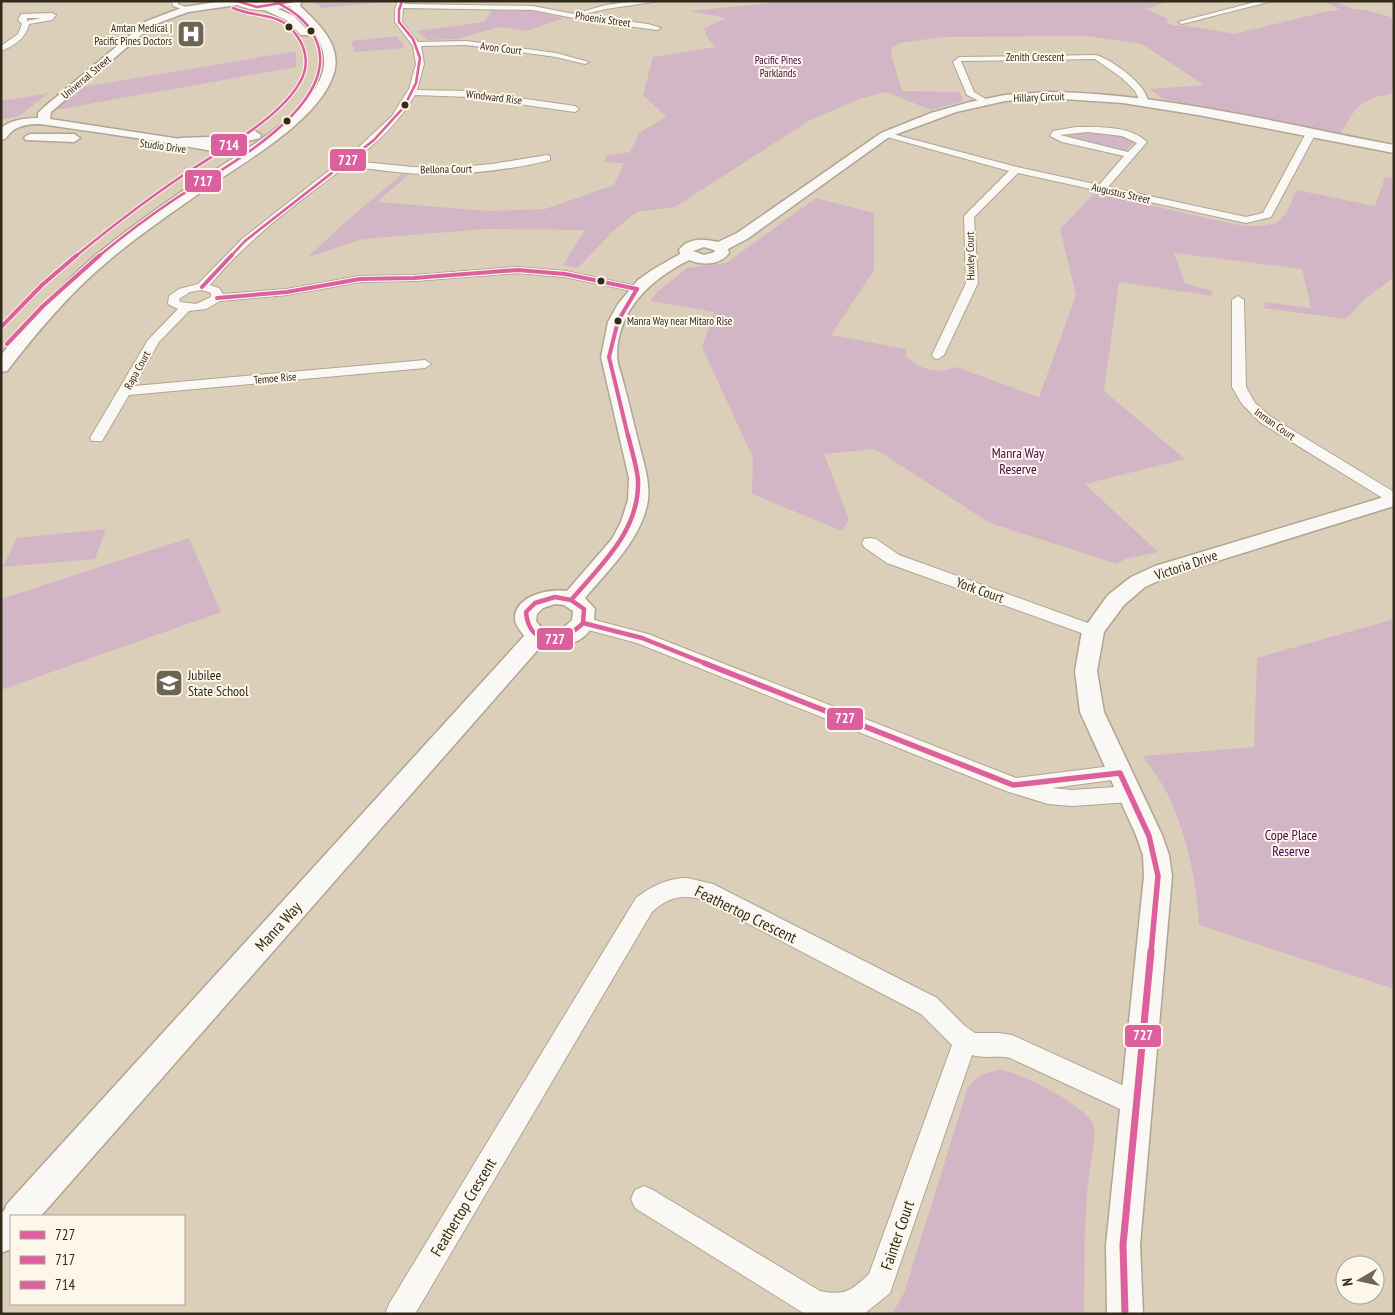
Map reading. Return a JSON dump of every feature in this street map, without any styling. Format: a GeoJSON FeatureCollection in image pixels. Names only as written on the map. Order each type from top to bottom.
{"type":"FeatureCollection","features":[{"type":"Feature","properties":{"kind":"main road"},"geometry":{"type":"LineString","coordinates":[[1,339],[44,293],[126,224],[183,184],[304,109],[318,93],[328,74],[330,60],[328,45],[316,26],[296,7],[295,1],[264,6],[247,5],[237,2]]}},
{"type":"Feature","properties":{"kind":"main road"},"geometry":{"type":"LineString","coordinates":[[1,367],[51,307],[100,260],[234,154],[290,107],[303,93],[312,76],[314,62],[311,47],[304,32],[290,18],[264,6]]}},
{"type":"Feature","properties":{"kind":"main road"},"geometry":{"type":"LineString","coordinates":[[184,146],[230,141],[255,135]]}},
{"type":"Feature","properties":{"kind":"main road"},"geometry":{"type":"LineString","coordinates":[[183,184],[200,167],[202,162],[197,155],[184,146]]}},
{"type":"Feature","properties":{"kind":"street"},"geometry":{"type":"LineString","coordinates":[[175,1],[175,5],[187,9]]}},
{"type":"Feature","properties":{"kind":"street"},"geometry":{"type":"LineString","coordinates":[[572,15],[606,7],[656,1]]}},
{"type":"Feature","properties":{"kind":"street"},"geometry":{"type":"LineString","coordinates":[[1182,22],[1269,1]]}},
{"type":"Feature","properties":{"kind":"street","name":"Universal Street"},"geometry":{"type":"LineString","coordinates":[[11,141],[46,129],[44,113],[150,23],[162,16],[187,9],[237,2]]}},
{"type":"Feature","properties":{"kind":"street"},"geometry":{"type":"LineString","coordinates":[[202,287],[224,262],[265,224],[345,163],[388,125],[412,92],[420,55],[416,44],[398,23],[397,14],[401,4]]}},
{"type":"Feature","properties":{"kind":"street","name":"Phoenix Street"},"geometry":{"type":"LineString","coordinates":[[401,4],[533,8],[634,23],[654,30],[666,26]]}},
{"type":"Feature","properties":{"kind":"street"},"geometry":{"type":"LineString","coordinates":[[1,49],[20,36],[24,31],[26,23]]}},
{"type":"Feature","properties":{"kind":"street","name":"Avon Court"},"geometry":{"type":"LineString","coordinates":[[416,44],[466,44],[556,55],[585,62]]}},
{"type":"Feature","properties":{"kind":"street","name":"Zenith Crescent"},"geometry":{"type":"LineString","coordinates":[[985,101],[970,93],[958,62],[959,59],[1096,57],[1105,60],[1124,76],[1142,93],[1145,103]]}},
{"type":"Feature","properties":{"kind":"street","name":"Windward Rise"},"geometry":{"type":"LineString","coordinates":[[412,92],[469,94],[576,109]]}},
{"type":"Feature","properties":{"kind":"street","name":"Hillary Circuit"},"geometry":{"type":"LineString","coordinates":[[637,289],[658,270],[688,255],[686,250],[698,243],[710,243],[720,247],[742,236],[884,135],[904,126],[985,101],[1024,96],[1055,96],[1145,103],[1394,149]]}},
{"type":"Feature","properties":{"kind":"street","name":"Studio Drive"},"geometry":{"type":"LineString","coordinates":[[18,124],[46,122],[70,124],[234,154]]}},
{"type":"Feature","properties":{"kind":"street"},"geometry":{"type":"LineString","coordinates":[[1,124],[18,124]]}},
{"type":"Feature","properties":{"kind":"street"},"geometry":{"type":"LineString","coordinates":[[11,141],[6,131],[18,124]]}},
{"type":"Feature","properties":{"kind":"street"},"geometry":{"type":"LineString","coordinates":[[1101,188],[1142,142],[1136,137],[1087,129],[1056,133],[1055,136],[1065,140],[1130,155]]}},
{"type":"Feature","properties":{"kind":"street","name":"Augustus Street"},"geometry":{"type":"LineString","coordinates":[[884,135],[1016,170],[1236,218],[1256,220],[1267,215],[1311,133]]}},
{"type":"Feature","properties":{"kind":"street","name":"Studio Drive"},"geometry":{"type":"LineString","coordinates":[[11,141],[92,138],[184,146]]}},
{"type":"Feature","properties":{"kind":"street","name":"Bellona Court"},"geometry":{"type":"LineString","coordinates":[[345,163],[452,171],[546,158]]}},
{"type":"Feature","properties":{"kind":"street","name":"Huxley Court"},"geometry":{"type":"LineString","coordinates":[[938,355],[972,283],[969,216],[1016,170]]}},
{"type":"Feature","properties":{"kind":"street"},"geometry":{"type":"LineString","coordinates":[[217,298],[215,290],[202,287],[184,290],[173,298],[174,304],[186,308],[207,304],[217,298],[287,292],[360,279],[432,277],[498,270],[534,270],[565,274],[637,289],[625,304],[616,320],[610,340],[609,357],[638,478],[638,500],[631,522],[621,542],[572,599]]}},
{"type":"Feature","properties":{"kind":"street","name":"Inman Court"},"geometry":{"type":"LineString","coordinates":[[1238,300],[1239,387],[1242,396],[1251,408],[1266,420],[1394,500]]}},
{"type":"Feature","properties":{"kind":"street","name":"Rapa Court"},"geometry":{"type":"LineString","coordinates":[[97,438],[154,340],[186,308]]}},
{"type":"Feature","properties":{"kind":"street","name":"Temoe Rise"},"geometry":{"type":"LineString","coordinates":[[126,391],[425,364]]}},
{"type":"Feature","properties":{"kind":"street","name":"Victoria Drive"},"geometry":{"type":"LineString","coordinates":[[1131,1311],[1123,1245],[1158,876],[1156,855],[1149,835],[1092,712],[1086,671],[1094,631],[1116,600],[1138,582],[1162,571],[1394,500]]}},
{"type":"Feature","properties":{"kind":"street","name":"York Court"},"geometry":{"type":"LineString","coordinates":[[870,544],[893,559],[1094,631]]}},
{"type":"Feature","properties":{"kind":"street"},"geometry":{"type":"LineString","coordinates":[[556,597],[572,599],[584,609],[583,623],[573,634],[564,637],[546,638],[530,632],[524,618],[532,605],[539,601],[556,597]]}},
{"type":"Feature","properties":{"kind":"street"},"geometry":{"type":"LineString","coordinates":[[583,623],[642,638],[1013,785],[1048,796],[1072,798],[1125,783]]}},
{"type":"Feature","properties":{"kind":"street","name":"Manra Way"},"geometry":{"type":"LineString","coordinates":[[20,1215],[538,636]]}},
{"type":"Feature","properties":{"kind":"street","name":"Feathertop Crescent"},"geometry":{"type":"LineString","coordinates":[[399,1314],[644,904],[657,893],[671,888],[688,886],[705,891],[929,1006],[942,1016],[954,1032],[965,1041]]}},
{"type":"Feature","properties":{"kind":"street"},"geometry":{"type":"LineString","coordinates":[[965,1041],[980,1046],[997,1044],[1012,1047],[1135,1104]]}},
{"type":"Feature","properties":{"kind":"street","name":"Fainter Court"},"geometry":{"type":"LineString","coordinates":[[644,1200],[815,1304],[836,1308],[859,1302],[880,1283],[965,1041]]}},
{"type":"Feature","properties":{"kind":"street"},"geometry":{"type":"LineString","coordinates":[[1,1236],[10,1226]]}},
{"type":"Feature","properties":{"kind":"green space"},"geometry":{"type":"Polygon","coordinates":[[[311,1],[391,1],[323,8],[311,1]]]}},
{"type":"Feature","properties":{"kind":"green space","name":"Pacific Pines Parklands"},"geometry":{"type":"Polygon","coordinates":[[[791,1],[1169,1],[1146,9],[1168,19],[1166,22],[1172,25],[1234,34],[1324,12],[1341,10],[1324,1],[1335,1],[1353,9],[1366,10],[1394,18],[1394,93],[1374,98],[1361,105],[1351,116],[1341,133],[1163,99],[1150,89],[1204,85],[1142,44],[1086,36],[943,37],[900,43],[891,48],[902,91],[960,92],[963,101],[931,110],[886,92],[860,99],[812,119],[675,207],[637,212],[613,231],[578,268],[563,265],[585,230],[485,229],[363,239],[308,257],[344,223],[402,174],[408,175],[377,202],[488,211],[545,209],[614,185],[624,163],[605,162],[606,156],[630,152],[639,133],[666,117],[643,95],[653,57],[716,47],[707,38],[704,28],[726,18],[690,11],[791,1]]]}},
{"type":"Feature","properties":{"kind":"green space"},"geometry":{"type":"Polygon","coordinates":[[[492,10],[533,11],[564,18],[526,31],[499,27],[457,39],[427,40],[417,31],[484,22],[492,10]]]}},
{"type":"Feature","properties":{"kind":"green space"},"geometry":{"type":"Polygon","coordinates":[[[397,36],[405,48],[355,52],[351,41],[397,36]]]}},
{"type":"Feature","properties":{"kind":"green space"},"geometry":{"type":"Polygon","coordinates":[[[296,51],[296,67],[55,110],[83,87],[296,51]]]}},
{"type":"Feature","properties":{"kind":"green space"},"geometry":{"type":"Polygon","coordinates":[[[49,93],[19,116],[1,120],[1,101],[49,93]]]}},
{"type":"Feature","properties":{"kind":"green space"},"geometry":{"type":"Polygon","coordinates":[[[1089,132],[1124,136],[1134,142],[1125,151],[1062,136],[1064,133],[1089,132]]]}},
{"type":"Feature","properties":{"kind":"green space","name":"Manra Way Reserve"},"geometry":{"type":"Polygon","coordinates":[[[1385,177],[1394,179],[1394,277],[1365,299],[1346,319],[1263,308],[1265,307],[1264,302],[1311,308],[1302,269],[1174,253],[1185,283],[1213,291],[1212,296],[1119,282],[1104,391],[1185,459],[1085,484],[1158,552],[1125,559],[1117,564],[990,523],[875,449],[824,454],[849,519],[842,531],[752,494],[753,458],[702,347],[714,312],[650,301],[656,293],[687,268],[726,263],[816,198],[874,213],[874,270],[831,335],[906,349],[906,357],[923,368],[942,370],[956,367],[1039,397],[1076,295],[1060,229],[1095,193],[1234,224],[1264,226],[1275,223],[1282,218],[1297,190],[1375,206],[1385,177]]]}},
{"type":"Feature","properties":{"kind":"green space"},"geometry":{"type":"Polygon","coordinates":[[[106,529],[95,559],[3,567],[17,538],[106,529]]]}},
{"type":"Feature","properties":{"kind":"green space"},"geometry":{"type":"Polygon","coordinates":[[[189,538],[221,612],[1,690],[1,599],[189,538]]]}},
{"type":"Feature","properties":{"kind":"green space","name":"Cope Place Reserve"},"geometry":{"type":"Polygon","coordinates":[[[1394,619],[1394,989],[1199,925],[1196,891],[1185,839],[1164,787],[1143,756],[1254,747],[1257,658],[1394,619]]]}},
{"type":"Feature","properties":{"kind":"green space"},"geometry":{"type":"Polygon","coordinates":[[[1000,1069],[1037,1083],[1065,1099],[1087,1116],[1093,1124],[1094,1138],[1088,1181],[1086,1219],[1084,1314],[892,1314],[904,1293],[968,1087],[980,1075],[1000,1069]]]}},
{"type":"Feature","properties":{"kind":"transit line","name":"727"},"geometry":{"type":"LineString","coordinates":[[237,1],[257,7],[293,1]]}},
{"type":"Feature","properties":{"kind":"transit line","name":"717"},"geometry":{"type":"LineString","coordinates":[[7,344],[43,306],[101,254],[163,207],[265,139],[300,108],[312,92],[318,78],[321,65],[320,51],[316,38],[309,26],[287,7],[274,1]]}},
{"type":"Feature","properties":{"kind":"transit line","name":"727"},"geometry":{"type":"LineString","coordinates":[[202,287],[245,241],[374,140],[404,107],[416,83],[420,58],[413,39],[399,22],[399,10],[402,1]]}},
{"type":"Feature","properties":{"kind":"transit line","name":"714"},"geometry":{"type":"LineString","coordinates":[[1,327],[42,285],[86,247],[156,194],[255,127],[282,104],[298,87],[306,66],[304,49],[298,36],[276,18],[233,8]]}},
{"type":"Feature","properties":{"kind":"transit line","name":"727"},"geometry":{"type":"LineString","coordinates":[[217,298],[287,292],[360,279],[414,278],[518,270],[565,274],[637,289]]}},
{"type":"Feature","properties":{"kind":"transit line","name":"727"},"geometry":{"type":"LineString","coordinates":[[572,599],[621,542],[631,522],[638,500],[638,478],[609,357],[612,338],[618,321],[637,289]]}},
{"type":"Feature","properties":{"kind":"transit line","name":"727"},"geometry":{"type":"LineString","coordinates":[[555,597],[571,600],[584,609],[583,623],[568,636],[553,639],[539,636],[529,627],[526,612],[535,603],[555,597]]}},
{"type":"Feature","properties":{"kind":"transit line","name":"727"},"geometry":{"type":"LineString","coordinates":[[583,623],[642,638],[1013,785],[1120,773],[1149,836],[1158,876],[1123,1245],[1125,1314]]}},
{"type":"Feature","properties":{"kind":"place","name":"Amtan Medical | Pacific Pines Doctors"},"geometry":{"type":"Point","coordinates":[191,34]}},
{"type":"Feature","properties":{"kind":"place","name":"Manra Way near Mitaro Rise"},"geometry":{"type":"Point","coordinates":[618,321]}},
{"type":"Feature","properties":{"kind":"place","name":"Jubilee State School"},"geometry":{"type":"Point","coordinates":[169,683]}}]}
